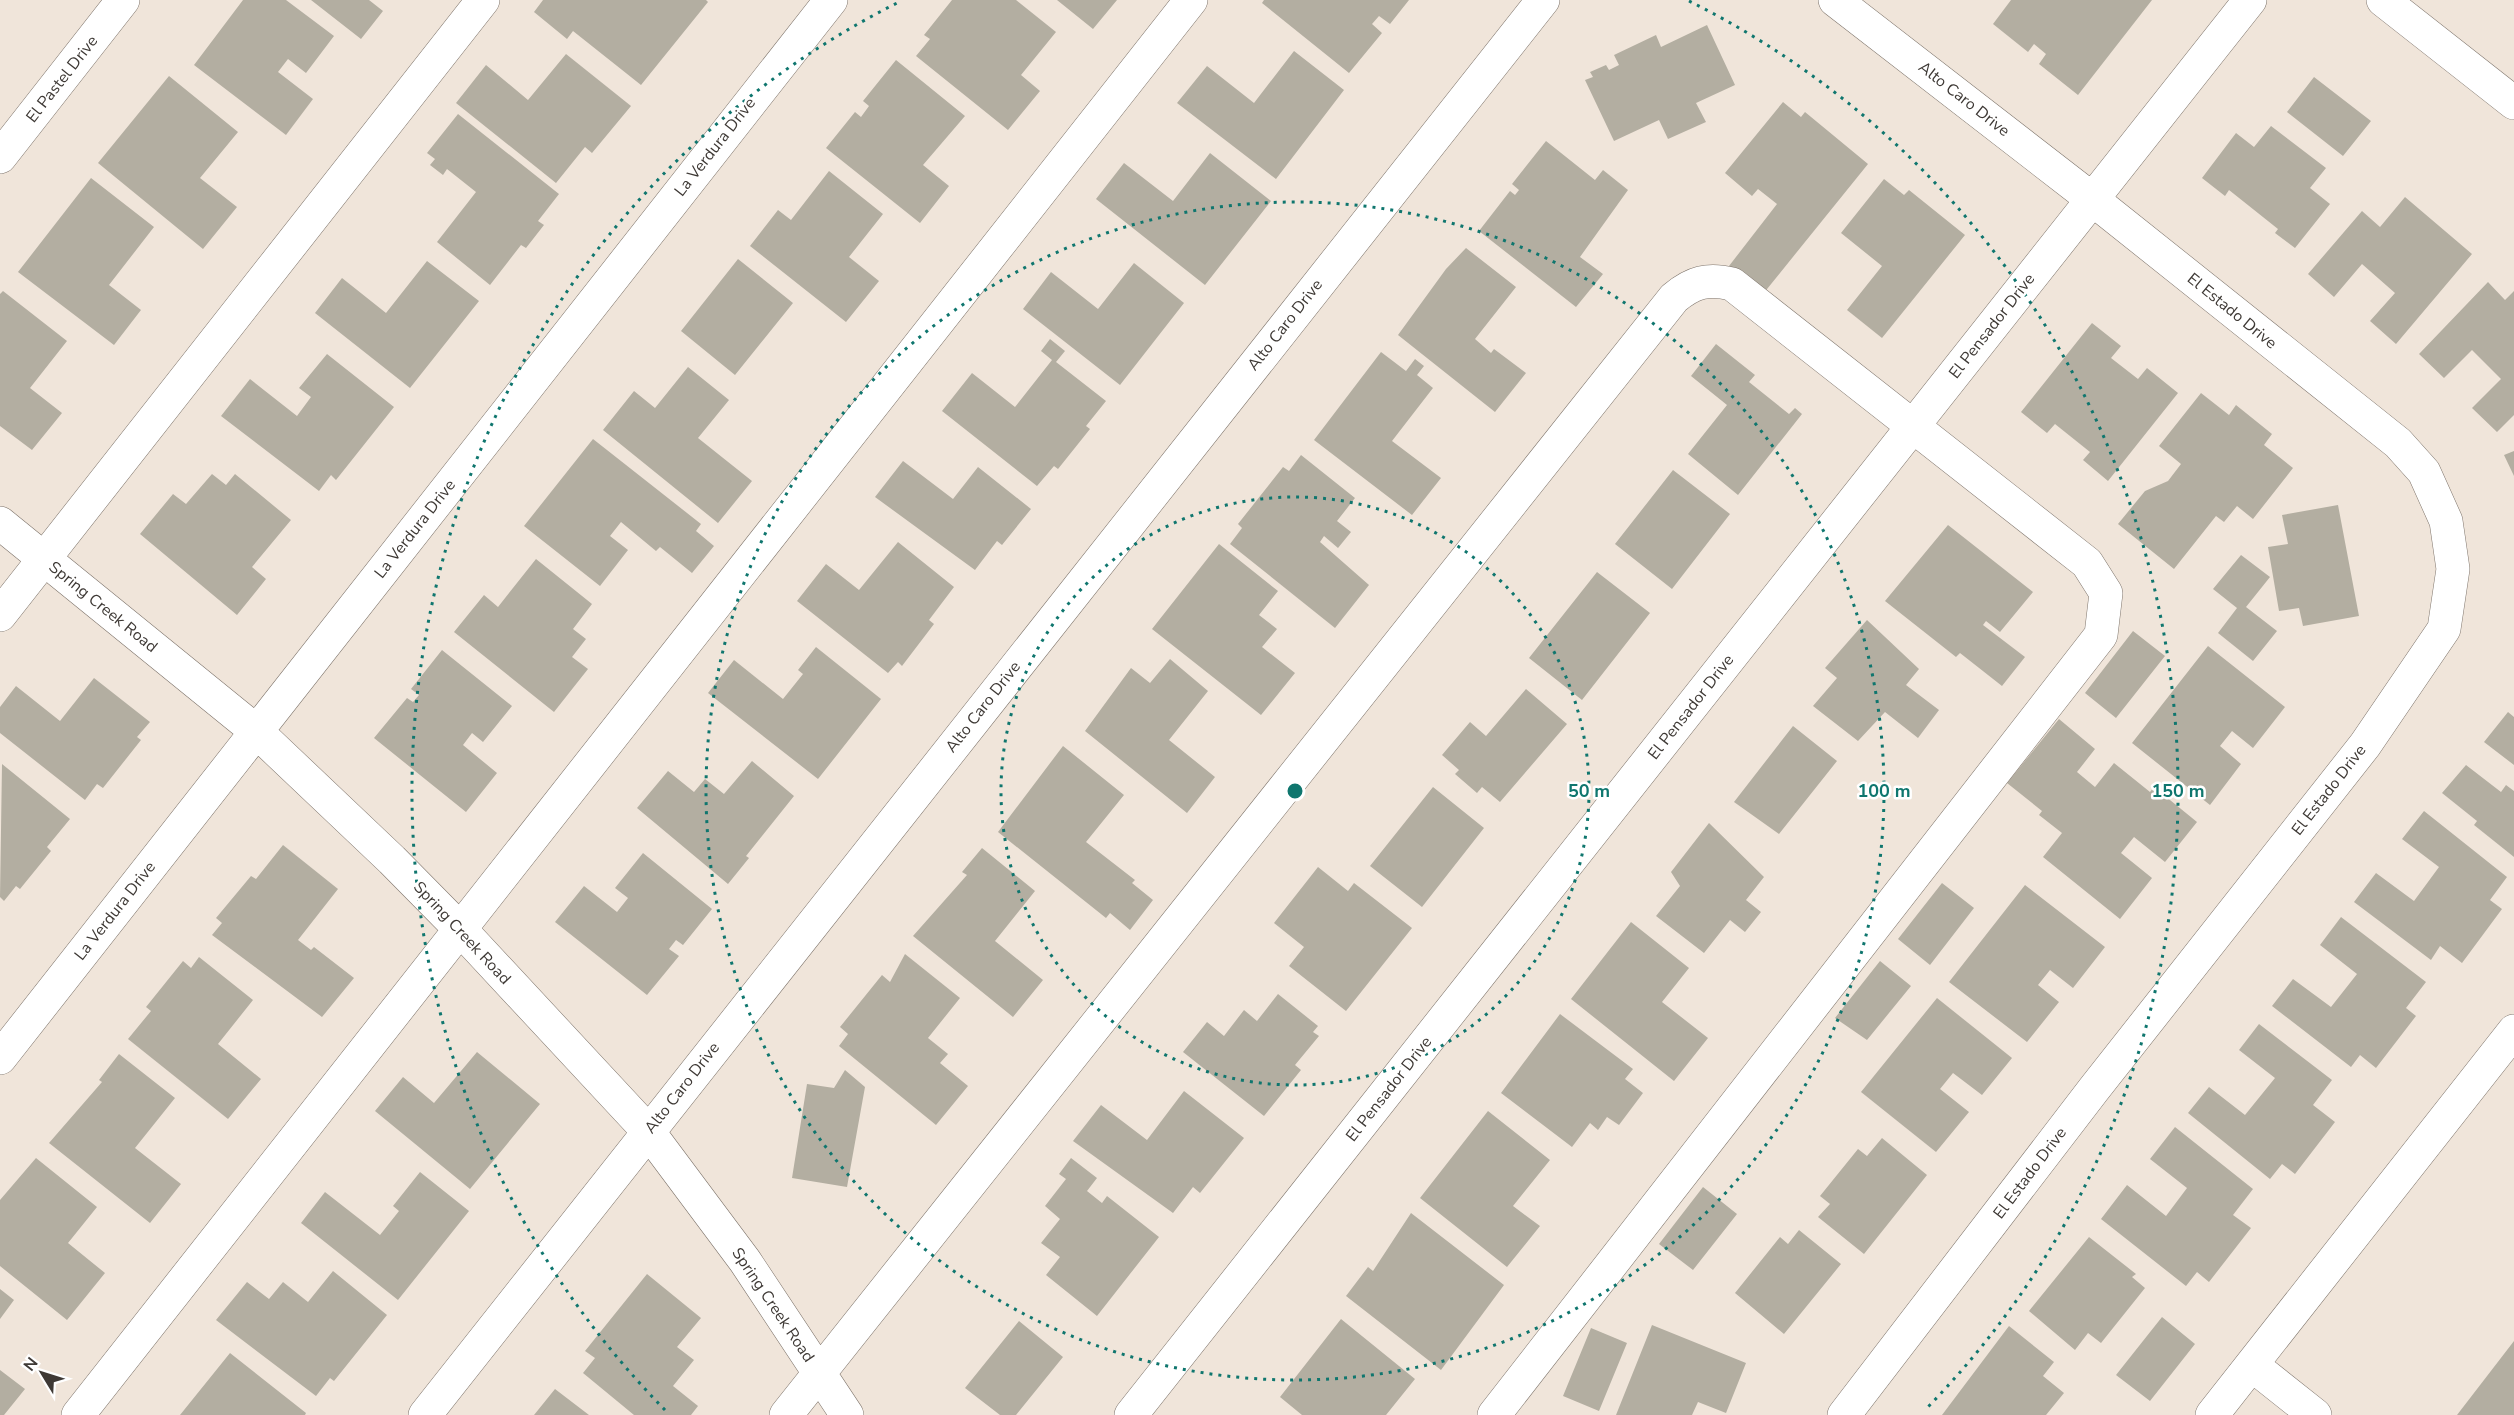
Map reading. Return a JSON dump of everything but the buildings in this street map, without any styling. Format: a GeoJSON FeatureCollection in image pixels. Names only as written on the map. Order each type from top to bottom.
{"type":"FeatureCollection","features":[{"type":"Feature","properties":{"kind":"street","name":"El Pastel Drive"},"geometry":{"type":"LineString","coordinates":[[0,157],[123,0]]}},
{"type":"Feature","properties":{"kind":"street"},"geometry":{"type":"LineString","coordinates":[[0,615],[483,0]]}},
{"type":"Feature","properties":{"kind":"street","name":"La Verdura Drive"},"geometry":{"type":"LineString","coordinates":[[0,1058],[831,0]]}},
{"type":"Feature","properties":{"kind":"street"},"geometry":{"type":"LineString","coordinates":[[78,1415],[1191,0]]}},
{"type":"Feature","properties":{"kind":"street","name":"Alto Caro Drive"},"geometry":{"type":"LineString","coordinates":[[425,1415],[1543,0]]}},
{"type":"Feature","properties":{"kind":"street","name":"Alto Caro Drive"},"geometry":{"type":"LineString","coordinates":[[1835,0],[2092,199]]}},
{"type":"Feature","properties":{"kind":"street","name":"El Pensador Drive"},"geometry":{"type":"LineString","coordinates":[[1131,1415],[2250,0]]}},
{"type":"Feature","properties":{"kind":"street"},"geometry":{"type":"LineString","coordinates":[[2383,0],[2514,103]]}},
{"type":"Feature","properties":{"kind":"street","name":"El Estado Drive"},"geometry":{"type":"LineString","coordinates":[[1844,1415],[2094,1089],[2365,745],[2444,629],[2453,569],[2446,521],[2424,472],[2398,443],[2092,199]]}},
{"type":"Feature","properties":{"kind":"street"},"geometry":{"type":"LineString","coordinates":[[786,1415],[1674,297],[1690,284],[1714,280],[1732,284],[2087,563],[2106,593],[2101,635],[1494,1415]]}},
{"type":"Feature","properties":{"kind":"street","name":"Spring Creek Road"},"geometry":{"type":"LineString","coordinates":[[0,523],[256,731],[392,860],[461,930],[648,1131],[745,1262],[847,1415]]}},
{"type":"Feature","properties":{"kind":"street"},"geometry":{"type":"LineString","coordinates":[[2212,1415],[2514,1031]]}},
{"type":"Feature","properties":{"kind":"street"},"geometry":{"type":"LineString","coordinates":[[2252,1365],[2315,1415]]}}]}
